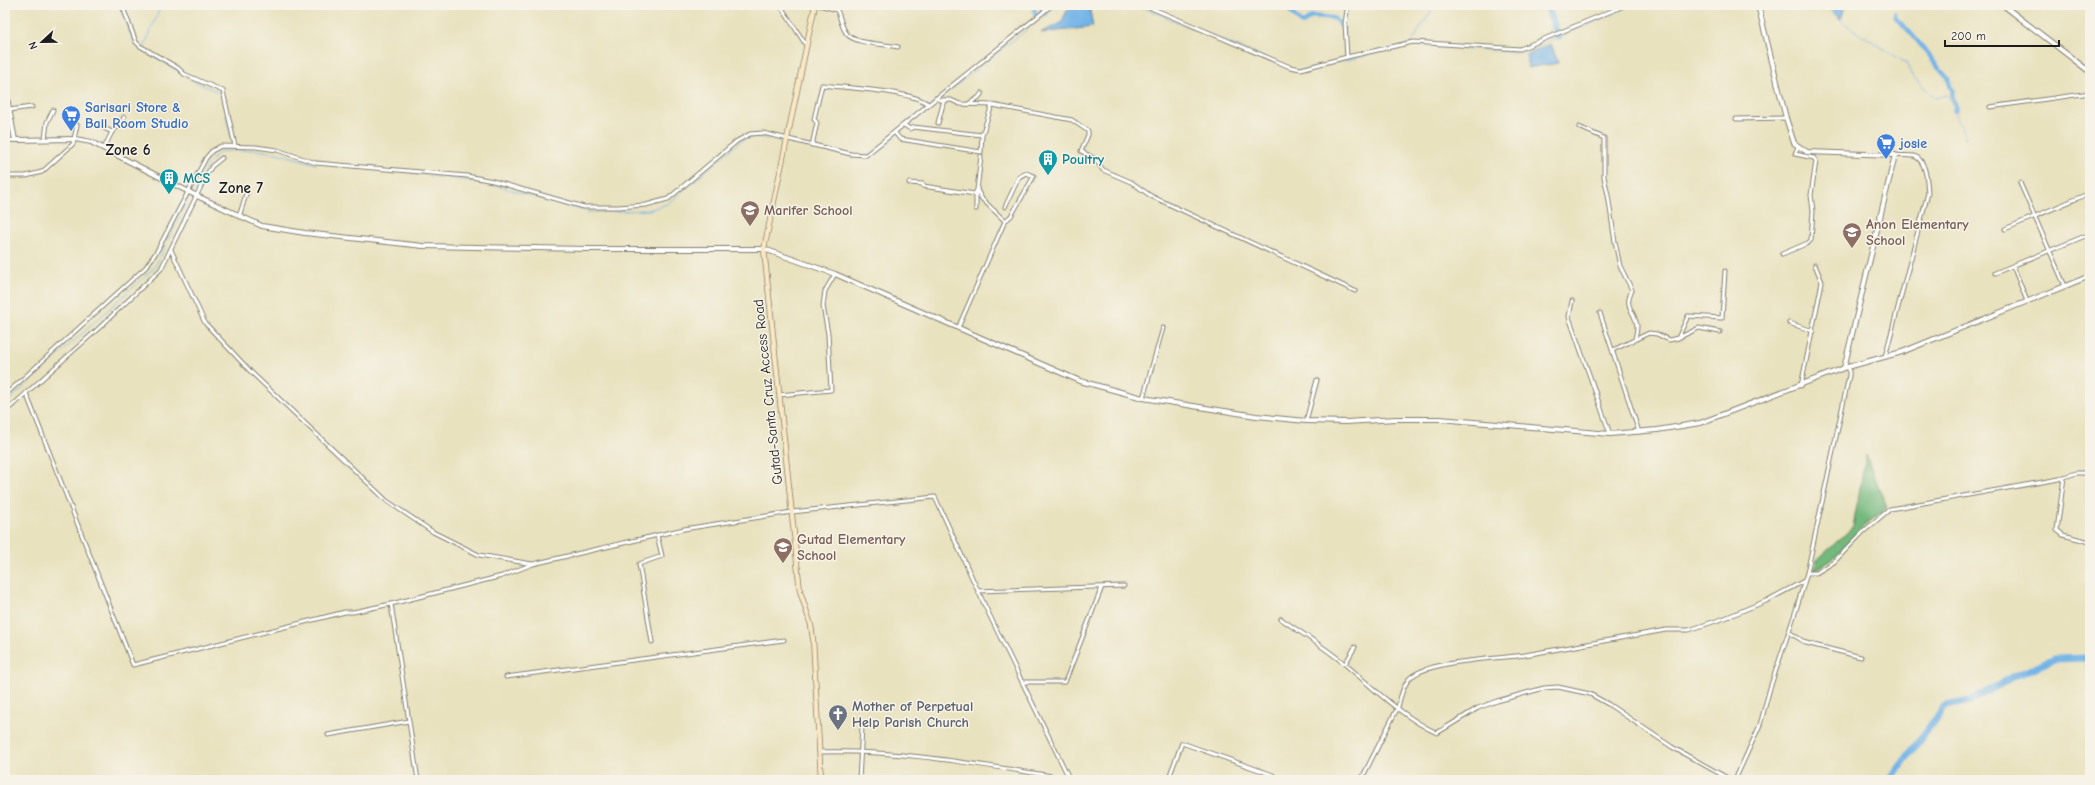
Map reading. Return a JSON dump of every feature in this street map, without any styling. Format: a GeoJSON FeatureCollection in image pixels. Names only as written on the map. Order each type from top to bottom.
{"type":"FeatureCollection","features":[{"type":"Feature","properties":{"kind":"main road","name":"Gutad-Santa Cruz Access Road"},"geometry":{"type":"LineString","coordinates":[[816,5],[806,45],[764,249],[800,591],[814,639],[818,752],[821,780]]}},
{"type":"Feature","properties":{"kind":"street"},"geometry":{"type":"LineString","coordinates":[[122,5],[136,42],[140,46],[193,78],[224,91],[235,146]]}},
{"type":"Feature","properties":{"kind":"street"},"geometry":{"type":"LineString","coordinates":[[780,5],[806,45]]}},
{"type":"Feature","properties":{"kind":"street"},"geometry":{"type":"LineString","coordinates":[[819,5],[837,10],[842,25],[849,36],[867,42],[898,47]]}},
{"type":"Feature","properties":{"kind":"street"},"geometry":{"type":"LineString","coordinates":[[5,412],[139,291],[161,269],[185,217],[192,193],[212,151],[221,146],[277,150],[316,163],[467,176],[493,181],[584,207],[646,205],[668,199],[737,141],[750,134],[763,133],[787,140],[851,154],[866,155],[1052,5]]}},
{"type":"Feature","properties":{"kind":"street"},"geometry":{"type":"LineString","coordinates":[[1144,5],[1290,67],[1301,69],[1413,42],[1520,49],[1626,5]]}},
{"type":"Feature","properties":{"kind":"street"},"geometry":{"type":"LineString","coordinates":[[1347,57],[1344,23],[1348,5]]}},
{"type":"Feature","properties":{"kind":"street"},"geometry":{"type":"LineString","coordinates":[[1758,5],[1786,118],[1792,137],[1798,147],[1803,150],[1813,152],[1915,156],[1920,160],[1927,180],[1928,193],[1885,356]]}},
{"type":"Feature","properties":{"kind":"street"},"geometry":{"type":"LineString","coordinates":[[2003,5],[2090,72]]}},
{"type":"Feature","properties":{"kind":"street"},"geometry":{"type":"LineString","coordinates":[[812,145],[817,123],[814,119],[822,85],[920,99],[928,104]]}},
{"type":"Feature","properties":{"kind":"street"},"geometry":{"type":"LineString","coordinates":[[5,87],[15,140]]}},
{"type":"Feature","properties":{"kind":"street"},"geometry":{"type":"LineString","coordinates":[[968,104],[978,98],[982,93]]}},
{"type":"Feature","properties":{"kind":"street"},"geometry":{"type":"LineString","coordinates":[[1990,107],[2090,93]]}},
{"type":"Feature","properties":{"kind":"street"},"geometry":{"type":"LineString","coordinates":[[936,98],[939,100],[992,106],[1072,120],[1088,131],[1088,135],[1081,151],[1095,159],[1103,170],[1138,186],[1151,196],[1356,291]]}},
{"type":"Feature","properties":{"kind":"street"},"geometry":{"type":"LineString","coordinates":[[938,123],[944,100]]}},
{"type":"Feature","properties":{"kind":"street"},"geometry":{"type":"LineString","coordinates":[[895,133],[900,139],[981,152],[982,135],[992,106]]}},
{"type":"Feature","properties":{"kind":"street"},"geometry":{"type":"LineString","coordinates":[[9,110],[32,107]]}},
{"type":"Feature","properties":{"kind":"street"},"geometry":{"type":"LineString","coordinates":[[45,139],[47,122],[53,110]]}},
{"type":"Feature","properties":{"kind":"street"},"geometry":{"type":"LineString","coordinates":[[104,148],[112,132],[121,124],[124,116]]}},
{"type":"Feature","properties":{"kind":"street"},"geometry":{"type":"LineString","coordinates":[[1736,119],[1786,118]]}},
{"type":"Feature","properties":{"kind":"street"},"geometry":{"type":"LineString","coordinates":[[904,125],[910,129],[913,127],[935,128],[982,135]]}},
{"type":"Feature","properties":{"kind":"street"},"geometry":{"type":"LineString","coordinates":[[5,176],[26,176],[42,172],[69,149],[76,139],[78,126]]}},
{"type":"Feature","properties":{"kind":"street"},"geometry":{"type":"LineString","coordinates":[[1579,127],[1604,138],[1604,177],[1620,266],[1632,290],[1629,295],[1628,304],[1637,325],[1635,339]]}},
{"type":"Feature","properties":{"kind":"street"},"geometry":{"type":"LineString","coordinates":[[102,128],[112,132]]}},
{"type":"Feature","properties":{"kind":"street"},"geometry":{"type":"LineString","coordinates":[[5,141],[76,139],[104,148],[239,217],[262,226],[304,233],[423,246],[589,249],[764,249],[835,274],[1080,381],[1143,398],[1256,416],[1306,421],[1346,422],[1396,419],[1440,419],[1610,434],[1640,432],[1700,423],[1847,368],[1908,350],[2090,276]]}},
{"type":"Feature","properties":{"kind":"street"},"geometry":{"type":"LineString","coordinates":[[1782,254],[1808,243],[1811,240],[1813,210],[1811,195],[1816,161],[1814,158],[1795,154],[1798,147]]}},
{"type":"Feature","properties":{"kind":"street"},"geometry":{"type":"LineString","coordinates":[[1735,780],[1760,725],[1770,688],[1803,585],[1849,376],[1847,368],[1895,155]]}},
{"type":"Feature","properties":{"kind":"street"},"geometry":{"type":"LineString","coordinates":[[976,209],[975,197],[981,156]]}},
{"type":"Feature","properties":{"kind":"street"},"geometry":{"type":"LineString","coordinates":[[5,396],[146,267],[192,193],[212,166],[222,158]]}},
{"type":"Feature","properties":{"kind":"street"},"geometry":{"type":"LineString","coordinates":[[958,328],[1005,221],[1026,192],[1034,176],[1026,174],[1019,177],[1005,207]]}},
{"type":"Feature","properties":{"kind":"street"},"geometry":{"type":"LineString","coordinates":[[909,183],[923,184],[923,186],[960,193],[975,194],[977,190]]}},
{"type":"Feature","properties":{"kind":"street"},"geometry":{"type":"LineString","coordinates":[[2020,183],[2048,251],[2065,286]]}},
{"type":"Feature","properties":{"kind":"street"},"geometry":{"type":"LineString","coordinates":[[977,190],[982,199],[1005,221]]}},
{"type":"Feature","properties":{"kind":"street"},"geometry":{"type":"LineString","coordinates":[[239,217],[247,191]]}},
{"type":"Feature","properties":{"kind":"street"},"geometry":{"type":"LineString","coordinates":[[2005,229],[2035,218],[2090,193]]}},
{"type":"Feature","properties":{"kind":"street"},"geometry":{"type":"LineString","coordinates":[[1995,273],[2090,234]]}},
{"type":"Feature","properties":{"kind":"street"},"geometry":{"type":"LineString","coordinates":[[171,250],[205,323],[251,372],[387,501],[433,532],[479,555],[534,564]]}},
{"type":"Feature","properties":{"kind":"street"},"geometry":{"type":"LineString","coordinates":[[1801,386],[1822,282],[1815,265]]}},
{"type":"Feature","properties":{"kind":"street"},"geometry":{"type":"LineString","coordinates":[[2013,266],[2027,301]]}},
{"type":"Feature","properties":{"kind":"street"},"geometry":{"type":"LineString","coordinates":[[1678,338],[1688,316],[1722,318],[1725,271]]}},
{"type":"Feature","properties":{"kind":"street"},"geometry":{"type":"LineString","coordinates":[[779,395],[831,390],[828,334],[823,306],[825,291],[835,274]]}},
{"type":"Feature","properties":{"kind":"street"},"geometry":{"type":"LineString","coordinates":[[1572,301],[1569,317],[1610,434]]}},
{"type":"Feature","properties":{"kind":"street"},"geometry":{"type":"LineString","coordinates":[[1600,313],[1640,432]]}},
{"type":"Feature","properties":{"kind":"street"},"geometry":{"type":"LineString","coordinates":[[1789,324],[1813,331]]}},
{"type":"Feature","properties":{"kind":"street"},"geometry":{"type":"LineString","coordinates":[[1143,398],[1163,328]]}},
{"type":"Feature","properties":{"kind":"street"},"geometry":{"type":"LineString","coordinates":[[1613,350],[1625,346],[1635,339],[1653,333],[1669,340],[1678,338],[1699,328],[1720,332]]}},
{"type":"Feature","properties":{"kind":"street"},"geometry":{"type":"LineString","coordinates":[[1306,421],[1317,380]]}},
{"type":"Feature","properties":{"kind":"street"},"geometry":{"type":"LineString","coordinates":[[26,393],[133,664],[345,612],[358,611],[391,604],[502,576],[534,564],[657,535],[792,512],[935,497],[978,591],[1069,780]]}},
{"type":"Feature","properties":{"kind":"street"},"geometry":{"type":"LineString","coordinates":[[1806,573],[1816,573],[1834,562],[1864,531],[1890,509],[2064,477],[2076,473],[2090,473]]}},
{"type":"Feature","properties":{"kind":"street"},"geometry":{"type":"LineString","coordinates":[[2064,477],[2057,530],[2063,535],[2090,542]]}},
{"type":"Feature","properties":{"kind":"street"},"geometry":{"type":"LineString","coordinates":[[652,642],[639,564],[662,556],[657,535]]}},
{"type":"Feature","properties":{"kind":"street"},"geometry":{"type":"LineString","coordinates":[[1362,780],[1398,707],[1401,695],[1410,679],[1422,671],[1448,664],[1524,655],[1666,630],[1689,630],[1725,618],[1766,601],[1804,580]]}},
{"type":"Feature","properties":{"kind":"street"},"geometry":{"type":"LineString","coordinates":[[1799,582],[1803,585]]}},
{"type":"Feature","properties":{"kind":"street"},"geometry":{"type":"LineString","coordinates":[[978,591],[1124,586]]}},
{"type":"Feature","properties":{"kind":"street"},"geometry":{"type":"LineString","coordinates":[[1022,682],[1065,682],[1102,587]]}},
{"type":"Feature","properties":{"kind":"street"},"geometry":{"type":"LineString","coordinates":[[391,604],[418,780]]}},
{"type":"Feature","properties":{"kind":"street"},"geometry":{"type":"LineString","coordinates":[[1281,619],[1345,664],[1425,728],[1437,733],[1478,708],[1544,688],[1558,687],[1590,694],[1608,704],[1672,748],[1731,780]]}},
{"type":"Feature","properties":{"kind":"street"},"geometry":{"type":"LineString","coordinates":[[1789,632],[1806,643],[1861,657]]}},
{"type":"Feature","properties":{"kind":"street"},"geometry":{"type":"LineString","coordinates":[[506,677],[784,640]]}},
{"type":"Feature","properties":{"kind":"street"},"geometry":{"type":"LineString","coordinates":[[1345,664],[1355,647]]}},
{"type":"Feature","properties":{"kind":"street"},"geometry":{"type":"LineString","coordinates":[[328,735],[409,722]]}},
{"type":"Feature","properties":{"kind":"street"},"geometry":{"type":"LineString","coordinates":[[860,780],[862,728]]}},
{"type":"Feature","properties":{"kind":"street"},"geometry":{"type":"LineString","coordinates":[[1168,780],[1182,743],[1273,775]]}},
{"type":"Feature","properties":{"kind":"street"},"geometry":{"type":"LineString","coordinates":[[818,752],[861,751],[896,753],[1046,774],[1069,780]]}},
{"type":"Feature","properties":{"kind":"street"},"geometry":{"type":"LineString","coordinates":[[2074,780],[2090,779]]}},
{"type":"Feature","properties":{"kind":"green space"},"geometry":{"type":"Polygon","coordinates":[[[1866,455],[1887,508],[1863,527],[1832,560],[1814,571],[1817,560],[1853,527],[1866,455]]]}},
{"type":"Feature","properties":{"kind":"water"},"geometry":{"type":"Polygon","coordinates":[[[1079,5],[1089,5],[1093,27],[1040,33],[1061,23],[1068,9],[1079,5]]]}},
{"type":"Feature","properties":{"kind":"water"},"geometry":{"type":"Polygon","coordinates":[[[1827,5],[1846,5],[1841,19],[1827,5]]]}},
{"type":"Feature","properties":{"kind":"water"},"geometry":{"type":"Polygon","coordinates":[[[1551,44],[1558,63],[1528,68],[1526,55],[1551,44]]]}},
{"type":"Feature","properties":{"kind":"waterway"},"geometry":{"type":"LineString","coordinates":[[119,5],[135,45],[180,72]]}},
{"type":"Feature","properties":{"kind":"waterway"},"geometry":{"type":"LineString","coordinates":[[144,48],[161,5]]}},
{"type":"Feature","properties":{"kind":"waterway"},"geometry":{"type":"LineString","coordinates":[[1034,5],[1035,14],[1038,15],[1043,11],[1046,14]]}},
{"type":"Feature","properties":{"kind":"waterway"},"geometry":{"type":"LineString","coordinates":[[940,98],[1057,5]]}},
{"type":"Feature","properties":{"kind":"waterway"},"geometry":{"type":"LineString","coordinates":[[1137,5],[1298,72],[1411,44],[1519,52],[1532,49],[1632,5]]}},
{"type":"Feature","properties":{"kind":"waterway"},"geometry":{"type":"LineString","coordinates":[[1284,5],[1302,24],[1312,16],[1334,18],[1343,28]]}},
{"type":"Feature","properties":{"kind":"waterway"},"geometry":{"type":"LineString","coordinates":[[1413,40],[1432,10],[1427,5]]}},
{"type":"Feature","properties":{"kind":"waterway"},"geometry":{"type":"LineString","coordinates":[[1547,5],[1558,37]]}},
{"type":"Feature","properties":{"kind":"waterway"},"geometry":{"type":"LineString","coordinates":[[1824,5],[1845,24],[1906,63],[1912,76],[1935,98],[1947,95],[1966,139]]}},
{"type":"Feature","properties":{"kind":"waterway"},"geometry":{"type":"LineString","coordinates":[[1895,13],[1898,20],[1916,39],[1948,78],[1950,86],[1954,91],[1952,95],[1957,109],[1954,110]]}},
{"type":"Feature","properties":{"kind":"waterway"},"geometry":{"type":"LineString","coordinates":[[186,77],[222,94]]}},
{"type":"Feature","properties":{"kind":"waterway"},"geometry":{"type":"LineString","coordinates":[[908,125],[937,101]]}},
{"type":"Feature","properties":{"kind":"waterway"},"geometry":{"type":"LineString","coordinates":[[226,113],[232,142]]}},
{"type":"Feature","properties":{"kind":"waterway"},"geometry":{"type":"LineString","coordinates":[[898,134],[905,128]]}},
{"type":"Feature","properties":{"kind":"waterway"},"geometry":{"type":"LineString","coordinates":[[411,173],[487,183],[588,212],[649,210],[667,204],[741,141],[755,136],[785,142]]}},
{"type":"Feature","properties":{"kind":"waterway"},"geometry":{"type":"LineString","coordinates":[[790,143],[860,158],[876,153],[895,136]]}},
{"type":"Feature","properties":{"kind":"waterway"},"geometry":{"type":"LineString","coordinates":[[192,192],[208,164],[221,151],[256,150],[277,153],[316,164]]}},
{"type":"Feature","properties":{"kind":"waterway"},"geometry":{"type":"LineString","coordinates":[[5,404],[155,267],[190,195]]}},
{"type":"Feature","properties":{"kind":"waterway"},"geometry":{"type":"LineString","coordinates":[[1890,780],[1945,706],[1971,701],[2011,678],[2054,659],[2090,658]]}},
{"type":"Feature","properties":{"kind":"place","name":"Sarisari Store & Ball Room Studio"},"geometry":{"type":"Point","coordinates":[71,132]}},
{"type":"Feature","properties":{"kind":"place","name":"josie"},"geometry":{"type":"Point","coordinates":[1886,160]}},
{"type":"Feature","properties":{"kind":"place","name":"Poultry"},"geometry":{"type":"Point","coordinates":[1048,176]}},
{"type":"Feature","properties":{"kind":"place","name":"MCS"},"geometry":{"type":"Point","coordinates":[169,195]}},
{"type":"Feature","properties":{"kind":"place","name":"Marifer School"},"geometry":{"type":"Point","coordinates":[750,227]}},
{"type":"Feature","properties":{"kind":"place","name":"Anon Elementary School"},"geometry":{"type":"Point","coordinates":[1852,249]}},
{"type":"Feature","properties":{"kind":"place","name":"Gutad Elementary School"},"geometry":{"type":"Point","coordinates":[783,564]}},
{"type":"Feature","properties":{"kind":"place","name":"Mother of Perpetual Help Parish Church"},"geometry":{"type":"Point","coordinates":[838,731]}},
{"type":"Feature","properties":{"kind":"district","name":"Zone 6"},"geometry":{"type":"Point","coordinates":[128,150]}},
{"type":"Feature","properties":{"kind":"district","name":"Zone 7"},"geometry":{"type":"Point","coordinates":[241,188]}}]}
